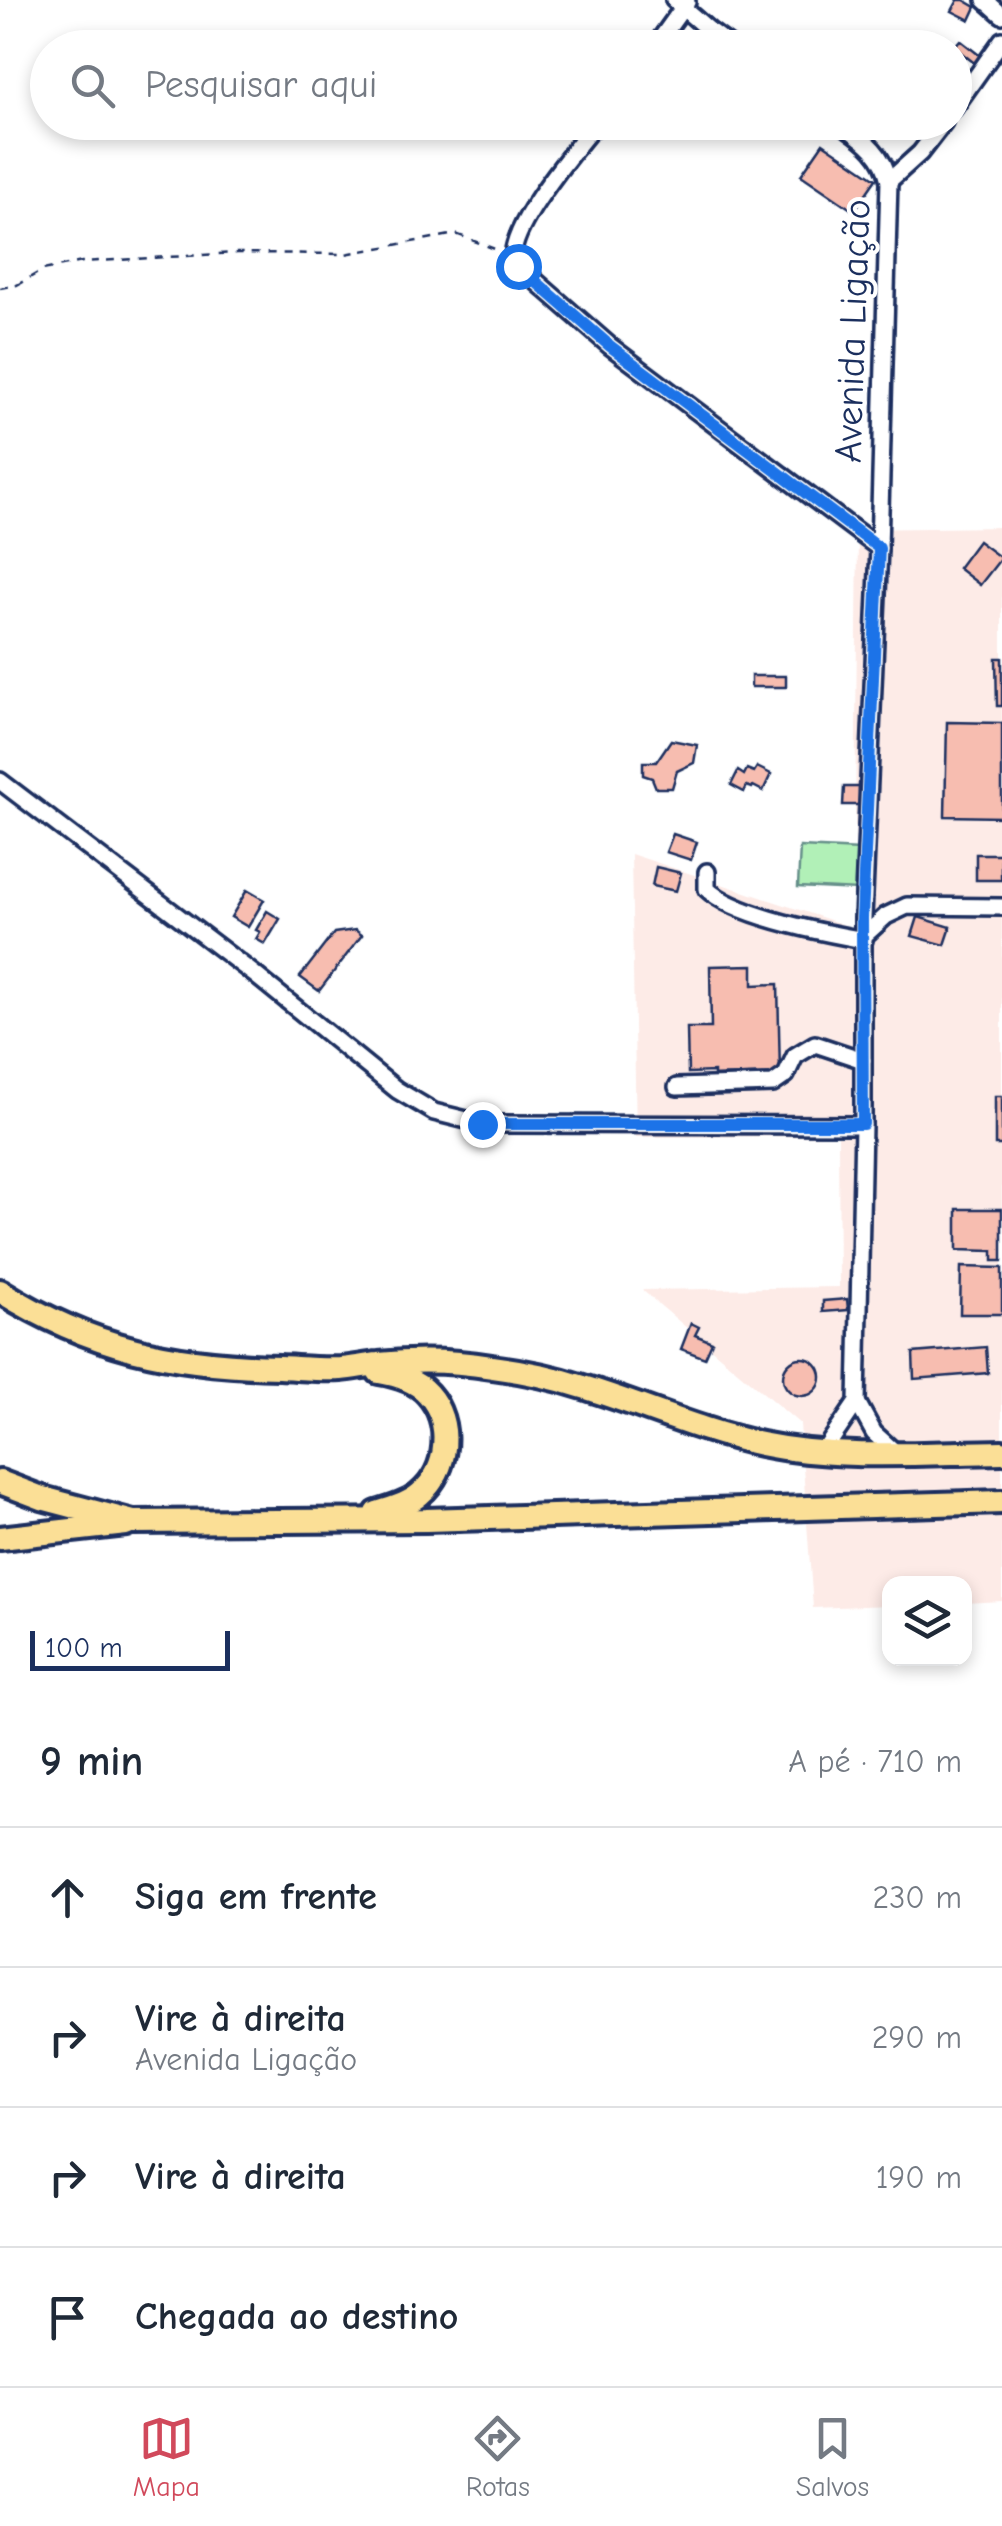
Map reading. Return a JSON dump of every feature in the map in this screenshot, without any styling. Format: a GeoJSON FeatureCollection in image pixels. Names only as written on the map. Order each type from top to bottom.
{"type":"FeatureCollection","features":[{"type":"Feature","properties":{"kind":"highway"},"geometry":{"type":"LineString","coordinates":[[0,1291],[71,1329],[142,1352],[191,1362],[342,1369],[402,1376],[417,1385],[437,1408],[444,1434],[441,1464],[418,1496],[360,1518]]}},
{"type":"Feature","properties":{"kind":"highway"},"geometry":{"type":"LineString","coordinates":[[342,1369],[430,1362],[515,1370],[579,1386],[760,1444],[824,1452],[1002,1452]]}},
{"type":"Feature","properties":{"kind":"highway"},"geometry":{"type":"LineString","coordinates":[[0,1482],[42,1498],[132,1522]]}},
{"type":"Feature","properties":{"kind":"highway"},"geometry":{"type":"LineString","coordinates":[[0,1538],[132,1522],[426,1520],[1002,1502]]}},
{"type":"Feature","properties":{"kind":"street"},"geometry":{"type":"LineString","coordinates":[[984,0],[1002,15]]}},
{"type":"Feature","properties":{"kind":"street"},"geometry":{"type":"LineString","coordinates":[[665,30],[682,3],[713,30]]}},
{"type":"Feature","properties":{"kind":"street"},"geometry":{"type":"LineString","coordinates":[[972,82],[1002,40]]}},
{"type":"Feature","properties":{"kind":"street"},"geometry":{"type":"LineString","coordinates":[[583,140],[547,186],[514,245],[512,256],[518,266],[610,346],[879,548]]}},
{"type":"Feature","properties":{"kind":"street","name":"Avenida Ligação"},"geometry":{"type":"LineString","coordinates":[[858,1402],[864,1060],[862,918],[879,548],[889,181],[876,152],[861,140]]}},
{"type":"Feature","properties":{"kind":"street"},"geometry":{"type":"LineString","coordinates":[[889,181],[930,140]]}},
{"type":"Feature","properties":{"kind":"street"},"geometry":{"type":"LineString","coordinates":[[0,781],[254,974],[397,1090],[434,1112],[466,1121],[506,1124],[863,1124]]}},
{"type":"Feature","properties":{"kind":"street"},"geometry":{"type":"LineString","coordinates":[[708,872],[707,889],[735,907],[788,923],[864,938],[886,916],[908,906],[1002,907]]}},
{"type":"Feature","properties":{"kind":"street"},"geometry":{"type":"LineString","coordinates":[[677,1087],[773,1084],[786,1075],[794,1056],[814,1044],[864,1060]]}},
{"type":"Feature","properties":{"kind":"street"},"geometry":{"type":"LineString","coordinates":[[824,1452],[858,1402],[874,1433],[896,1453]]}},
{"type":"Feature","properties":{"kind":"path"},"geometry":{"type":"LineString","coordinates":[[0,288],[16,285],[44,270],[82,262],[237,253],[346,254],[456,234],[503,252],[514,245]]}},
{"type":"Feature","properties":{"kind":"shaded area"},"geometry":{"type":"Polygon","coordinates":[[[1002,527],[1002,1601],[972,1603],[972,1576],[882,1576],[882,1605],[813,1608],[800,1424],[642,1290],[839,1287],[838,1136],[636,1137],[631,854],[854,928],[858,529],[1002,527]]]}},
{"type":"Feature","properties":{"kind":"green space"},"geometry":{"type":"Polygon","coordinates":[[[800,847],[860,850],[858,890],[798,887],[800,847]]]}},
{"type":"Feature","properties":{"kind":"building"},"geometry":{"type":"Polygon","coordinates":[[[958,0],[976,7],[970,20],[952,11],[958,0]]]}},
{"type":"Feature","properties":{"kind":"building"},"geometry":{"type":"Polygon","coordinates":[[[972,49],[983,58],[977,65],[972,61],[972,49]]]}},
{"type":"Feature","properties":{"kind":"building"},"geometry":{"type":"Polygon","coordinates":[[[823,143],[876,179],[854,211],[801,175],[823,143]]]}},
{"type":"Feature","properties":{"kind":"building"},"geometry":{"type":"Polygon","coordinates":[[[978,541],[1001,558],[980,585],[958,568],[978,541]]]}},
{"type":"Feature","properties":{"kind":"building"},"geometry":{"type":"Polygon","coordinates":[[[996,658],[1002,658],[1002,706],[997,706],[996,658]]]}},
{"type":"Feature","properties":{"kind":"building"},"geometry":{"type":"Polygon","coordinates":[[[751,676],[786,676],[786,687],[751,687],[751,676]]]}},
{"type":"Feature","properties":{"kind":"building"},"geometry":{"type":"Polygon","coordinates":[[[947,722],[1002,723],[1002,817],[945,816],[947,722]]]}},
{"type":"Feature","properties":{"kind":"building"},"geometry":{"type":"Polygon","coordinates":[[[671,740],[697,745],[694,763],[677,771],[672,788],[656,788],[652,778],[643,775],[643,762],[656,762],[671,740]]]}},
{"type":"Feature","properties":{"kind":"building"},"geometry":{"type":"Polygon","coordinates":[[[757,767],[771,774],[763,791],[747,786],[744,792],[731,785],[738,771],[744,775],[747,769],[754,772],[757,767]]]}},
{"type":"Feature","properties":{"kind":"building"},"geometry":{"type":"Polygon","coordinates":[[[844,787],[863,787],[863,805],[843,805],[844,787]]]}},
{"type":"Feature","properties":{"kind":"building"},"geometry":{"type":"Polygon","coordinates":[[[673,834],[697,842],[691,860],[666,852],[673,834]]]}},
{"type":"Feature","properties":{"kind":"building"},"geometry":{"type":"Polygon","coordinates":[[[976,854],[1001,854],[1001,880],[976,880],[976,854]]]}},
{"type":"Feature","properties":{"kind":"building"},"geometry":{"type":"Polygon","coordinates":[[[656,867],[681,873],[676,891],[652,886],[656,867]]]}},
{"type":"Feature","properties":{"kind":"building"},"geometry":{"type":"Polygon","coordinates":[[[247,890],[264,900],[248,927],[231,917],[247,890]]]}},
{"type":"Feature","properties":{"kind":"building"},"geometry":{"type":"Polygon","coordinates":[[[267,911],[280,919],[265,944],[256,939],[260,932],[256,930],[267,911]]]}},
{"type":"Feature","properties":{"kind":"building"},"geometry":{"type":"Polygon","coordinates":[[[918,917],[951,927],[945,945],[912,936],[918,917]]]}},
{"type":"Feature","properties":{"kind":"building"},"geometry":{"type":"Polygon","coordinates":[[[355,930],[362,935],[319,991],[300,977],[334,933],[355,930]]]}},
{"type":"Feature","properties":{"kind":"building"},"geometry":{"type":"Polygon","coordinates":[[[753,965],[753,985],[778,984],[780,1074],[688,1073],[687,1028],[711,1028],[710,966],[753,965]]]}},
{"type":"Feature","properties":{"kind":"building"},"geometry":{"type":"Polygon","coordinates":[[[995,1096],[1002,1096],[1002,1145],[995,1145],[995,1096]]]}},
{"type":"Feature","properties":{"kind":"building"},"geometry":{"type":"Polygon","coordinates":[[[957,1209],[1002,1209],[1002,1261],[993,1261],[993,1251],[957,1250],[957,1209]]]}},
{"type":"Feature","properties":{"kind":"building"},"geometry":{"type":"Polygon","coordinates":[[[961,1267],[1002,1268],[1002,1314],[960,1314],[961,1267]]]}},
{"type":"Feature","properties":{"kind":"building"},"geometry":{"type":"Polygon","coordinates":[[[847,1299],[848,1310],[823,1312],[823,1301],[847,1299]]]}},
{"type":"Feature","properties":{"kind":"building"},"geometry":{"type":"Polygon","coordinates":[[[691,1323],[699,1327],[695,1335],[712,1342],[705,1358],[681,1349],[691,1323]]]}},
{"type":"Feature","properties":{"kind":"building"},"geometry":{"type":"Polygon","coordinates":[[[986,1347],[988,1373],[914,1379],[913,1353],[986,1347]]]}},
{"type":"Feature","properties":{"kind":"building"},"geometry":{"type":"Polygon","coordinates":[[[802,1358],[815,1364],[821,1377],[815,1390],[802,1396],[789,1390],[783,1377],[789,1364],[802,1358]]]}},
{"type":"Feature","properties":{"kind":"route"},"geometry":{"type":"LineString","coordinates":[[482,1124],[863,1124],[862,918],[879,548],[610,346],[518,266]]}}]}
